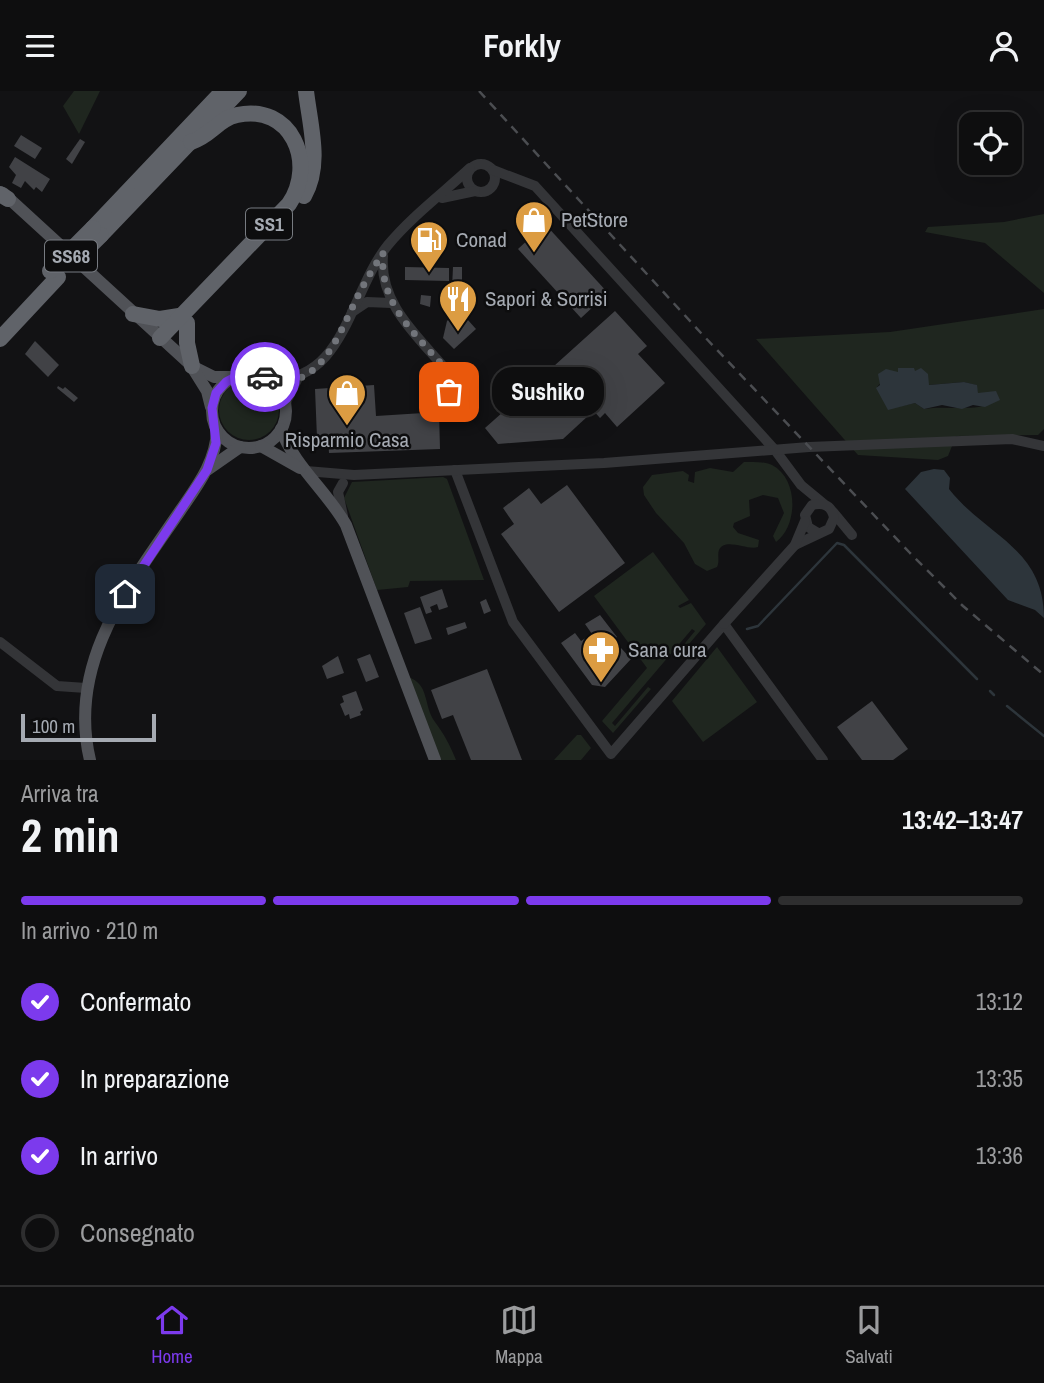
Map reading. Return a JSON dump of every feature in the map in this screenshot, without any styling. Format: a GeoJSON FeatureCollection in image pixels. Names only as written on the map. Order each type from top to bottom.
{"type":"FeatureCollection","features":[{"type":"Feature","properties":{"kind":"highway","name":"SS1"},"geometry":{"type":"LineString","coordinates":[[97,231],[223,91]]}},
{"type":"Feature","properties":{"kind":"highway","name":"SS1"},"geometry":{"type":"LineString","coordinates":[[0,323],[191,142],[239,91]]}},
{"type":"Feature","properties":{"kind":"highway"},"geometry":{"type":"LineString","coordinates":[[163,341],[295,210],[308,190],[314,162],[306,91]]}},
{"type":"Feature","properties":{"kind":"highway","name":"SS1"},"geometry":{"type":"LineString","coordinates":[[183,319],[289,204],[299,187],[302,169],[299,150],[287,130],[277,122],[256,115],[229,117],[205,138],[191,142]]}},
{"type":"Feature","properties":{"kind":"highway"},"geometry":{"type":"LineString","coordinates":[[0,339],[54,274]]}},
{"type":"Feature","properties":{"kind":"highway"},"geometry":{"type":"LineString","coordinates":[[133,314],[160,319],[183,319]]}},
{"type":"Feature","properties":{"kind":"highway"},"geometry":{"type":"LineString","coordinates":[[183,319],[192,366]]}},
{"type":"Feature","properties":{"kind":"main road","name":"SS68"},"geometry":{"type":"LineString","coordinates":[[3,194],[192,366],[214,377],[232,377],[247,373],[269,379]]}},
{"type":"Feature","properties":{"kind":"main road","name":"SS68"},"geometry":{"type":"LineString","coordinates":[[192,366],[212,408],[217,430]]}},
{"type":"Feature","properties":{"kind":"main road"},"geometry":{"type":"LineString","coordinates":[[212,408],[220,387],[232,377]]}},
{"type":"Feature","properties":{"kind":"main road"},"geometry":{"type":"LineString","coordinates":[[269,379],[280,390],[285,404],[281,429],[285,442],[322,489],[344,523],[435,760]]}},
{"type":"Feature","properties":{"kind":"main road"},"geometry":{"type":"LineString","coordinates":[[261,446],[281,429]]}},
{"type":"Feature","properties":{"kind":"main road"},"geometry":{"type":"LineString","coordinates":[[217,430],[227,441],[240,447],[261,446],[306,471]]}},
{"type":"Feature","properties":{"kind":"main road"},"geometry":{"type":"LineString","coordinates":[[90,760],[83,728],[86,688],[100,639],[115,611],[207,470],[216,443],[217,430]]}},
{"type":"Feature","properties":{"kind":"main road"},"geometry":{"type":"LineString","coordinates":[[207,470],[240,447]]}},
{"type":"Feature","properties":{"kind":"street"},"geometry":{"type":"LineString","coordinates":[[285,404],[298,378],[331,352],[383,253],[470,168],[484,163],[493,170],[535,186],[775,450],[801,485],[828,508],[852,535],[812,531],[806,515],[801,485]]}},
{"type":"Feature","properties":{"kind":"street"},"geometry":{"type":"LineString","coordinates":[[470,168],[466,179],[475,191]]}},
{"type":"Feature","properties":{"kind":"street"},"geometry":{"type":"LineString","coordinates":[[489,190],[495,180],[493,170]]}},
{"type":"Feature","properties":{"kind":"street"},"geometry":{"type":"LineString","coordinates":[[433,202],[449,194],[489,190],[522,181]]}},
{"type":"Feature","properties":{"kind":"street"},"geometry":{"type":"LineString","coordinates":[[383,253],[383,280],[391,303],[448,372]]}},
{"type":"Feature","properties":{"kind":"street"},"geometry":{"type":"LineString","coordinates":[[348,316],[367,302],[391,303]]}},
{"type":"Feature","properties":{"kind":"street"},"geometry":{"type":"LineString","coordinates":[[269,379],[298,378]]}},
{"type":"Feature","properties":{"kind":"street"},"geometry":{"type":"LineString","coordinates":[[306,471],[354,475],[1012,439],[1044,446]]}},
{"type":"Feature","properties":{"kind":"street"},"geometry":{"type":"LineString","coordinates":[[455,470],[513,622],[611,758],[723,624],[795,545],[824,531]]}},
{"type":"Feature","properties":{"kind":"street"},"geometry":{"type":"LineString","coordinates":[[322,489],[333,475]]}},
{"type":"Feature","properties":{"kind":"street"},"geometry":{"type":"LineString","coordinates":[[322,489],[354,475]]}},
{"type":"Feature","properties":{"kind":"street"},"geometry":{"type":"LineString","coordinates":[[343,482],[338,492],[344,523]]}},
{"type":"Feature","properties":{"kind":"street"},"geometry":{"type":"LineString","coordinates":[[795,545],[806,515],[818,503],[828,508]]}},
{"type":"Feature","properties":{"kind":"street"},"geometry":{"type":"LineString","coordinates":[[824,531],[828,508]]}},
{"type":"Feature","properties":{"kind":"street"},"geometry":{"type":"LineString","coordinates":[[723,624],[823,760]]}},
{"type":"Feature","properties":{"kind":"street"},"geometry":{"type":"LineString","coordinates":[[0,642],[57,686],[86,688]]}},
{"type":"Feature","properties":{"kind":"shaded area"},"geometry":{"type":"Polygon","coordinates":[[[74,91],[100,91],[79,134],[63,106],[74,91]]]}},
{"type":"Feature","properties":{"kind":"shaded area"},"geometry":{"type":"Polygon","coordinates":[[[1044,214],[1044,293],[985,243],[925,232],[928,227],[1004,222],[1044,214]]]}},
{"type":"Feature","properties":{"kind":"shaded area"},"geometry":{"type":"Polygon","coordinates":[[[1044,309],[1044,429],[1038,435],[956,436],[948,456],[938,460],[858,455],[756,339],[890,332],[1044,309]],[[898,368],[899,372],[891,372],[877,387],[888,409],[915,403],[924,409],[977,407],[991,403],[978,393],[976,385],[964,382],[929,385],[915,371],[898,368]]]}},
{"type":"Feature","properties":{"kind":"shaded area"},"geometry":{"type":"Polygon","coordinates":[[[898,368],[914,368],[915,371],[921,368],[928,374],[929,385],[964,382],[977,385],[978,393],[996,391],[1000,400],[985,407],[973,405],[962,409],[942,405],[924,409],[915,403],[888,410],[876,388],[880,385],[878,374],[886,369],[898,372],[898,368]]]}},
{"type":"Feature","properties":{"kind":"shaded area"},"geometry":{"type":"Polygon","coordinates":[[[243,380],[255,380],[274,393],[279,410],[277,422],[266,435],[255,440],[243,440],[224,427],[219,416],[219,404],[232,385],[243,380]]]}},
{"type":"Feature","properties":{"kind":"shaded area"},"geometry":{"type":"Polygon","coordinates":[[[744,462],[769,464],[781,472],[791,491],[792,514],[783,535],[776,542],[773,536],[784,513],[778,498],[763,495],[749,500],[750,516],[734,523],[733,527],[738,533],[759,540],[758,547],[731,544],[722,546],[718,552],[717,567],[707,571],[695,564],[684,543],[656,513],[644,495],[643,487],[652,475],[683,471],[689,475],[688,481],[694,483],[695,472],[710,468],[733,472],[744,462]]]}},
{"type":"Feature","properties":{"kind":"shaded area"},"geometry":{"type":"Polygon","coordinates":[[[944,470],[950,478],[949,489],[1024,559],[1041,594],[1044,618],[1035,610],[1008,600],[905,489],[921,472],[944,470]]]}},
{"type":"Feature","properties":{"kind":"shaded area"},"geometry":{"type":"Polygon","coordinates":[[[443,477],[447,479],[484,580],[410,581],[408,587],[377,590],[344,498],[352,482],[443,477]]]}},
{"type":"Feature","properties":{"kind":"shaded area"},"geometry":{"type":"Polygon","coordinates":[[[653,552],[689,600],[678,606],[680,608],[691,603],[706,624],[683,651],[681,648],[695,631],[692,629],[612,723],[615,726],[648,687],[651,689],[613,733],[602,721],[647,668],[594,596],[653,552]]]}},
{"type":"Feature","properties":{"kind":"shaded area"},"geometry":{"type":"Polygon","coordinates":[[[717,647],[757,702],[703,742],[672,701],[717,647]]]}},
{"type":"Feature","properties":{"kind":"shaded area"},"geometry":{"type":"Polygon","coordinates":[[[408,677],[415,680],[423,690],[431,716],[456,760],[439,760],[408,677]]]}},
{"type":"Feature","properties":{"kind":"shaded area"},"geometry":{"type":"Polygon","coordinates":[[[577,735],[581,735],[591,748],[581,760],[554,760],[577,735]]]}},
{"type":"Feature","properties":{"kind":"building"},"geometry":{"type":"Polygon","coordinates":[[[21,135],[42,148],[35,159],[14,146],[21,135]]]}},
{"type":"Feature","properties":{"kind":"building"},"geometry":{"type":"Polygon","coordinates":[[[80,139],[85,142],[72,164],[66,159],[80,139]]]}},
{"type":"Feature","properties":{"kind":"building"},"geometry":{"type":"Polygon","coordinates":[[[15,157],[50,179],[42,192],[36,187],[34,190],[25,181],[21,188],[12,183],[16,175],[9,167],[15,157]]]}},
{"type":"Feature","properties":{"kind":"building"},"geometry":{"type":"Polygon","coordinates":[[[545,224],[608,293],[581,318],[518,249],[545,224]]]}},
{"type":"Feature","properties":{"kind":"building"},"geometry":{"type":"Polygon","coordinates":[[[405,267],[449,268],[449,281],[405,280],[405,267]]]}},
{"type":"Feature","properties":{"kind":"building"},"geometry":{"type":"Polygon","coordinates":[[[453,267],[462,267],[462,289],[452,288],[453,267]]]}},
{"type":"Feature","properties":{"kind":"building"},"geometry":{"type":"Polygon","coordinates":[[[421,295],[431,296],[430,307],[420,304],[421,295]]]}},
{"type":"Feature","properties":{"kind":"building","name":"Sapori & Sorrisi"},"geometry":{"type":"Polygon","coordinates":[[[459,310],[476,329],[454,349],[443,338],[447,321],[459,310]]]}},
{"type":"Feature","properties":{"kind":"building"},"geometry":{"type":"Polygon","coordinates":[[[615,311],[647,346],[638,354],[665,383],[617,427],[605,413],[600,418],[554,366],[615,311]]]}},
{"type":"Feature","properties":{"kind":"building"},"geometry":{"type":"Polygon","coordinates":[[[35,341],[59,365],[48,377],[25,354],[35,341]]]}},
{"type":"Feature","properties":{"kind":"building"},"geometry":{"type":"Polygon","coordinates":[[[548,372],[588,416],[563,439],[498,444],[485,428],[548,372]]]}},
{"type":"Feature","properties":{"kind":"building","name":"Risparmio Casa"},"geometry":{"type":"Polygon","coordinates":[[[374,385],[376,416],[439,412],[440,449],[329,453],[328,438],[317,438],[315,389],[374,385]]]}},
{"type":"Feature","properties":{"kind":"building"},"geometry":{"type":"Polygon","coordinates":[[[58,386],[63,389],[65,387],[78,398],[74,402],[57,388],[58,386]]]}},
{"type":"Feature","properties":{"kind":"building"},"geometry":{"type":"Polygon","coordinates":[[[567,485],[625,563],[559,612],[501,534],[514,524],[503,508],[529,488],[541,504],[567,485]]]}},
{"type":"Feature","properties":{"kind":"building"},"geometry":{"type":"Polygon","coordinates":[[[442,589],[448,607],[439,610],[437,604],[430,607],[432,612],[426,614],[420,597],[442,589]]]}},
{"type":"Feature","properties":{"kind":"building"},"geometry":{"type":"Polygon","coordinates":[[[486,599],[491,611],[484,614],[480,602],[486,599]]]}},
{"type":"Feature","properties":{"kind":"building"},"geometry":{"type":"Polygon","coordinates":[[[420,607],[432,639],[415,644],[404,613],[420,607]]]}},
{"type":"Feature","properties":{"kind":"building"},"geometry":{"type":"Polygon","coordinates":[[[600,615],[617,637],[600,650],[607,659],[621,648],[631,659],[605,687],[592,685],[561,643],[575,633],[581,641],[592,634],[585,624],[600,615]]]}},
{"type":"Feature","properties":{"kind":"building"},"geometry":{"type":"Polygon","coordinates":[[[465,622],[467,628],[448,635],[446,628],[465,622]]]}},
{"type":"Feature","properties":{"kind":"building"},"geometry":{"type":"Polygon","coordinates":[[[370,654],[379,677],[366,682],[357,659],[370,654]]]}},
{"type":"Feature","properties":{"kind":"building"},"geometry":{"type":"Polygon","coordinates":[[[338,656],[344,673],[327,679],[322,666],[338,656]]]}},
{"type":"Feature","properties":{"kind":"building"},"geometry":{"type":"Polygon","coordinates":[[[487,669],[522,760],[471,760],[453,715],[442,719],[431,690],[487,669]]]}},
{"type":"Feature","properties":{"kind":"building"},"geometry":{"type":"Polygon","coordinates":[[[356,691],[363,710],[361,715],[350,719],[349,714],[345,716],[340,704],[344,702],[342,696],[356,691]]]}},
{"type":"Feature","properties":{"kind":"building"},"geometry":{"type":"Polygon","coordinates":[[[872,701],[908,749],[893,760],[862,760],[837,727],[872,701]]]}},
{"type":"Feature","properties":{"kind":"waterway"},"geometry":{"type":"LineString","coordinates":[[747,629],[758,626],[837,543],[844,545],[977,679]]}},
{"type":"Feature","properties":{"kind":"waterway"},"geometry":{"type":"LineString","coordinates":[[990,691],[994,695]]}},
{"type":"Feature","properties":{"kind":"waterway"},"geometry":{"type":"LineString","coordinates":[[1007,706],[1044,736]]}},
{"type":"Feature","properties":{"kind":"railway"},"geometry":{"type":"LineString","coordinates":[[479,91],[701,333],[910,553],[963,606],[1044,675]]}},
{"type":"Feature","properties":{"kind":"way so far"},"geometry":{"type":"LineString","coordinates":[[265,377],[286,380],[298,378],[323,361],[331,352],[363,286],[383,253],[382,271],[387,295],[448,372],[443,382],[449,392]]}},
{"type":"Feature","properties":{"kind":"place","name":"PetStore"},"geometry":{"type":"Point","coordinates":[534,254]}},
{"type":"Feature","properties":{"kind":"place","name":"Conad"},"geometry":{"type":"Point","coordinates":[429,274]}},
{"type":"Feature","properties":{"kind":"place","name":"Sapori & Sorrisi"},"geometry":{"type":"Point","coordinates":[458,333]}},
{"type":"Feature","properties":{"kind":"place","name":"Sushiko"},"geometry":{"type":"Point","coordinates":[449,392]}},
{"type":"Feature","properties":{"kind":"place","name":"Risparmio Casa"},"geometry":{"type":"Point","coordinates":[347,427]}},
{"type":"Feature","properties":{"kind":"place","name":"Sana cura"},"geometry":{"type":"Point","coordinates":[601,684]}},
{"type":"Feature","properties":{"kind":"route"},"geometry":{"type":"LineString","coordinates":[[125,594],[207,470],[216,443],[217,430],[212,408],[216,393],[232,377],[247,373],[265,377]]}}]}
